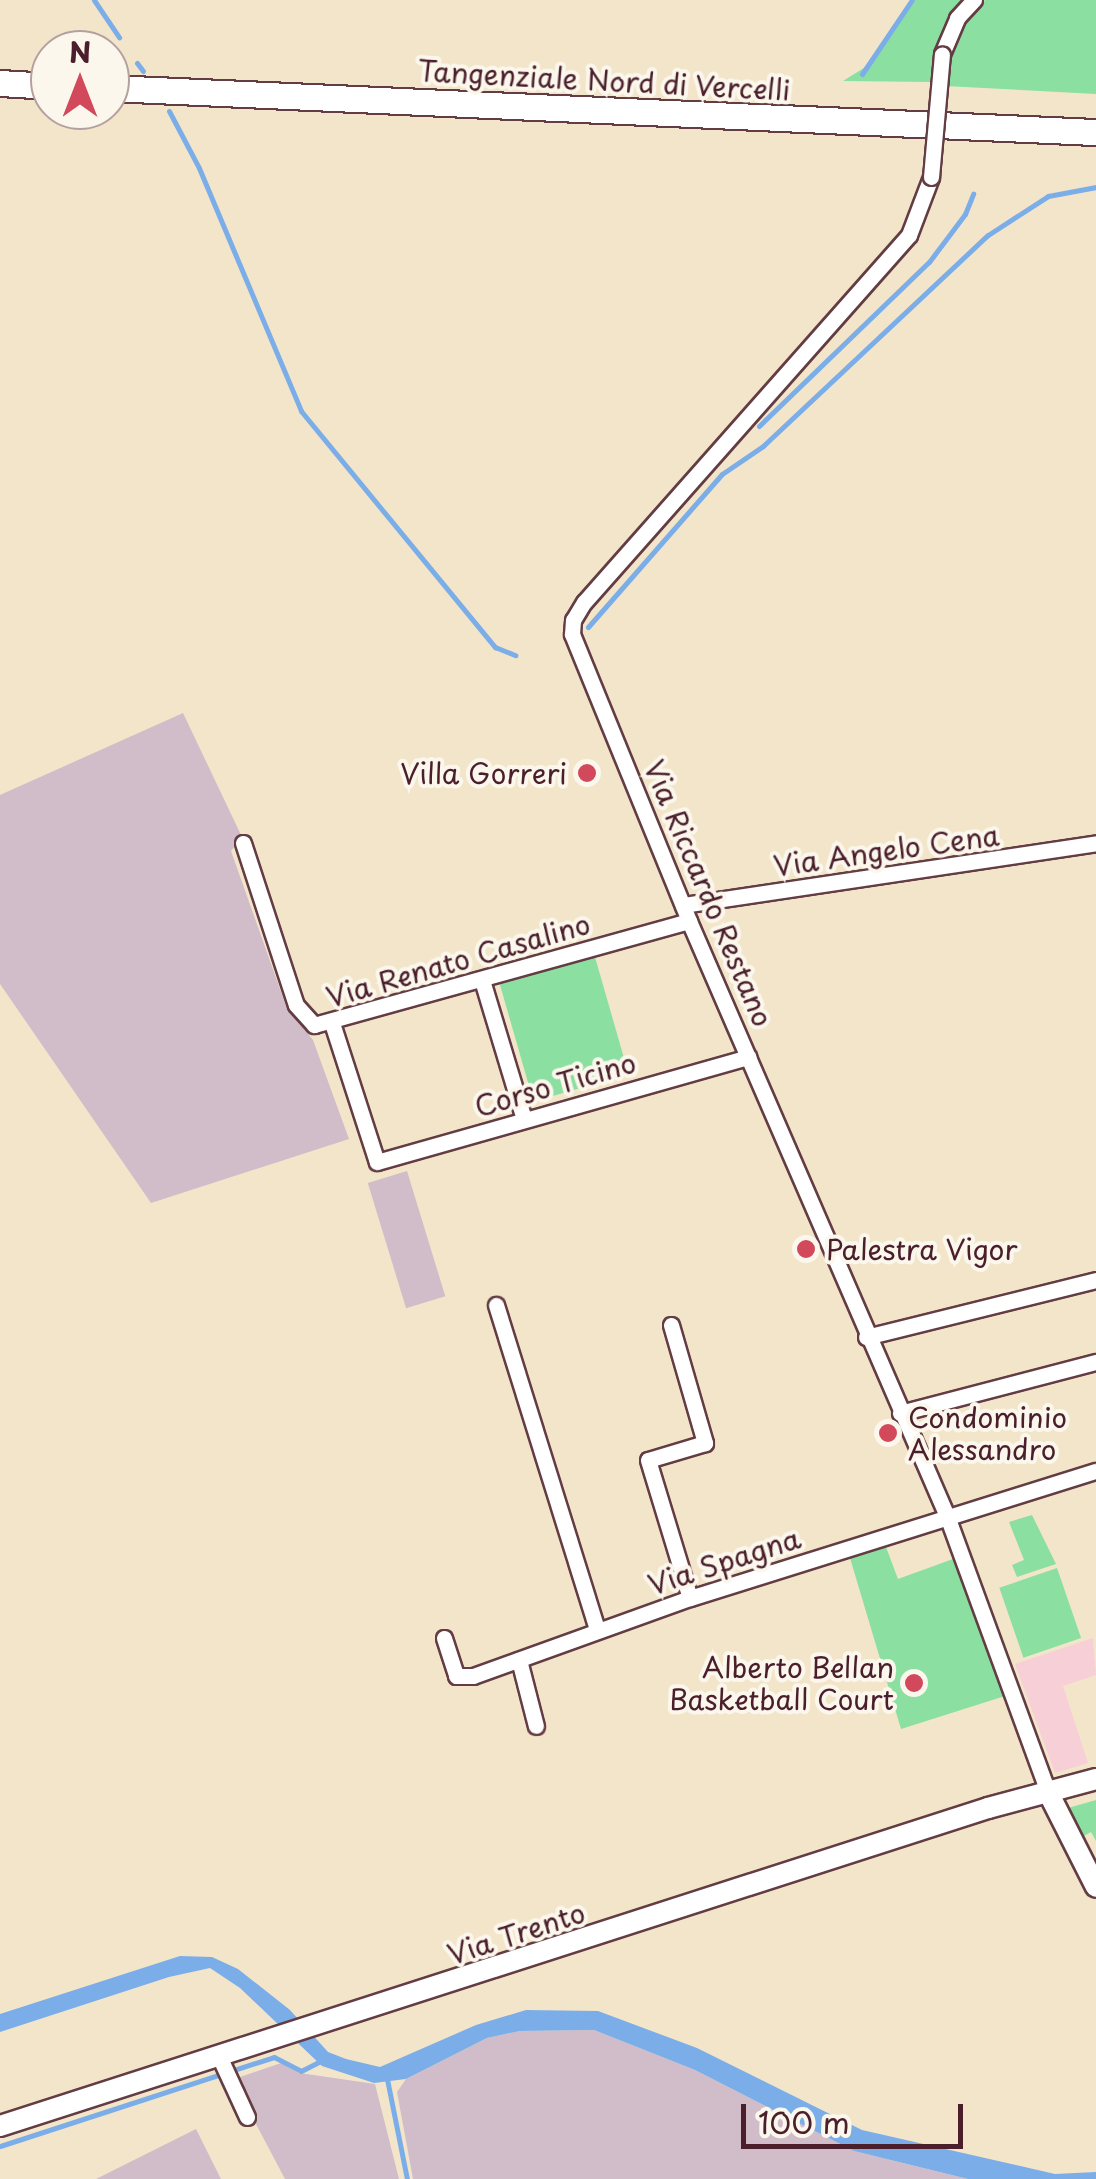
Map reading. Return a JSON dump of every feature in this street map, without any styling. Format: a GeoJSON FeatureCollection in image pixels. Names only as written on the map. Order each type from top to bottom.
{"type":"FeatureCollection","features":[{"type":"Feature","properties":{"kind":"main road"},"geometry":{"type":"LineString","coordinates":[[0,83],[30,85]]}},
{"type":"Feature","properties":{"kind":"main road","name":"Tangenziale Nord di Vercelli"},"geometry":{"type":"LineString","coordinates":[[130,89],[1096,132]]}},
{"type":"Feature","properties":{"kind":"street","name":"Via Riccardo Restano"},"geometry":{"type":"LineString","coordinates":[[974,0],[957,18],[942,54],[932,177],[909,234],[573,620],[572,634],[866,1337],[947,1516],[1048,1792],[1096,1888]]}},
{"type":"Feature","properties":{"kind":"street","name":"Via Angelo Cena"},"geometry":{"type":"LineString","coordinates":[[686,913],[1096,843]]}},
{"type":"Feature","properties":{"kind":"street","name":"Via Renato Casalino"},"geometry":{"type":"LineString","coordinates":[[242,844],[296,1005],[314,1026],[482,980],[686,913]]}},
{"type":"Feature","properties":{"kind":"street"},"geometry":{"type":"LineString","coordinates":[[482,980],[524,1118]]}},
{"type":"Feature","properties":{"kind":"street","name":"Corso Ticino"},"geometry":{"type":"LineString","coordinates":[[332,1023],[377,1162],[748,1057]]}},
{"type":"Feature","properties":{"kind":"street"},"geometry":{"type":"LineString","coordinates":[[866,1337],[1096,1280]]}},
{"type":"Feature","properties":{"kind":"street"},"geometry":{"type":"LineString","coordinates":[[496,1305],[597,1630]]}},
{"type":"Feature","properties":{"kind":"street"},"geometry":{"type":"LineString","coordinates":[[671,1325],[706,1444],[648,1460],[690,1598]]}},
{"type":"Feature","properties":{"kind":"street"},"geometry":{"type":"LineString","coordinates":[[900,1413],[1096,1362]]}},
{"type":"Feature","properties":{"kind":"street","name":"Via Spagna"},"geometry":{"type":"LineString","coordinates":[[444,1638],[456,1676],[473,1676],[690,1598],[1096,1471]]}},
{"type":"Feature","properties":{"kind":"street"},"geometry":{"type":"LineString","coordinates":[[519,1660],[536,1726]]}},
{"type":"Feature","properties":{"kind":"street","name":"Via Trento"},"geometry":{"type":"LineString","coordinates":[[0,2126],[224,2068],[275,2039],[313,2026],[1096,1779]]}},
{"type":"Feature","properties":{"kind":"street"},"geometry":{"type":"LineString","coordinates":[[224,2068],[247,2117]]}},
{"type":"Feature","properties":{"kind":"shaded area"},"geometry":{"type":"Polygon","coordinates":[[[183,713],[242,837],[231,851],[286,1006],[313,1040],[349,1139],[151,1203],[0,984],[0,795],[183,713]]]}},
{"type":"Feature","properties":{"kind":"shaded area"},"geometry":{"type":"Polygon","coordinates":[[[407,1171],[445,1296],[406,1308],[368,1183],[407,1171]]]}},
{"type":"Feature","properties":{"kind":"shaded area"},"geometry":{"type":"Polygon","coordinates":[[[1093,1638],[1096,1675],[1063,1686],[1088,1763],[1055,1773],[1015,1664],[1093,1638]]]}},
{"type":"Feature","properties":{"kind":"shaded area"},"geometry":{"type":"Polygon","coordinates":[[[594,2030],[695,2070],[854,2151],[968,2179],[413,2179],[397,2092],[406,2079],[487,2038],[520,2031],[594,2030]]]}},
{"type":"Feature","properties":{"kind":"shaded area"},"geometry":{"type":"Polygon","coordinates":[[[284,2062],[300,2073],[375,2084],[399,2179],[285,2179],[239,2092],[240,2077],[284,2062]]]}},
{"type":"Feature","properties":{"kind":"shaded area"},"geometry":{"type":"Polygon","coordinates":[[[196,2129],[221,2179],[96,2179],[196,2129]]]}},
{"type":"Feature","properties":{"kind":"green space"},"geometry":{"type":"Polygon","coordinates":[[[915,0],[967,0],[932,82],[843,81],[867,66],[915,0]]]}},
{"type":"Feature","properties":{"kind":"green space"},"geometry":{"type":"Polygon","coordinates":[[[985,0],[1096,0],[1096,94],[945,86],[948,58],[962,21],[985,0]]]}},
{"type":"Feature","properties":{"kind":"green space"},"geometry":{"type":"Polygon","coordinates":[[[595,957],[629,1074],[533,1102],[500,984],[595,957]]]}},
{"type":"Feature","properties":{"kind":"green space"},"geometry":{"type":"Polygon","coordinates":[[[1032,1515],[1056,1564],[1017,1577],[1012,1565],[1024,1560],[1009,1522],[1032,1515]]]}},
{"type":"Feature","properties":{"kind":"green space"},"geometry":{"type":"Polygon","coordinates":[[[886,1547],[898,1579],[953,1559],[1005,1696],[901,1729],[850,1558],[886,1547]]]}},
{"type":"Feature","properties":{"kind":"green space"},"geometry":{"type":"Polygon","coordinates":[[[1057,1568],[1081,1638],[1023,1658],[999,1588],[1057,1568]]]}},
{"type":"Feature","properties":{"kind":"green space"},"geometry":{"type":"Polygon","coordinates":[[[1096,1800],[1096,1841],[1091,1832],[1082,1837],[1068,1808],[1096,1800]]]}},
{"type":"Feature","properties":{"kind":"water"},"geometry":{"type":"Polygon","coordinates":[[[180,1956],[212,1957],[238,1969],[290,2010],[328,2052],[346,2059],[380,2067],[476,2025],[526,2010],[598,2011],[697,2048],[862,2130],[1055,2174],[1096,2172],[1096,2179],[968,2179],[854,2151],[695,2070],[594,2030],[520,2031],[487,2038],[406,2079],[374,2083],[322,2066],[240,1988],[210,1968],[169,1977],[0,2032],[0,2014],[180,1956]]]}},
{"type":"Feature","properties":{"kind":"waterway"},"geometry":{"type":"LineString","coordinates":[[94,0],[114,30]]}},
{"type":"Feature","properties":{"kind":"waterway"},"geometry":{"type":"LineString","coordinates":[[862,74],[912,0]]}},
{"type":"Feature","properties":{"kind":"waterway"},"geometry":{"type":"LineString","coordinates":[[137,63],[143,71]]}},
{"type":"Feature","properties":{"kind":"waterway"},"geometry":{"type":"LineString","coordinates":[[169,111],[199,168],[301,411],[495,647],[515,655]]}},
{"type":"Feature","properties":{"kind":"waterway"},"geometry":{"type":"LineString","coordinates":[[588,627],[722,474],[763,446],[988,235],[1048,196],[1096,187]]}},
{"type":"Feature","properties":{"kind":"waterway"},"geometry":{"type":"LineString","coordinates":[[759,426],[929,262],[965,214],[973,194]]}},
{"type":"Feature","properties":{"kind":"waterway"},"geometry":{"type":"LineString","coordinates":[[0,2146],[274,2057],[301,2071],[321,2061]]}},
{"type":"Feature","properties":{"kind":"waterway"},"geometry":{"type":"LineString","coordinates":[[387,2079],[407,2179]]}},
{"type":"Feature","properties":{"kind":"place","name":"Villa Gorreri"},"geometry":{"type":"Point","coordinates":[587,773]}},
{"type":"Feature","properties":{"kind":"place","name":"Palestra Vigor"},"geometry":{"type":"Point","coordinates":[806,1249]}},
{"type":"Feature","properties":{"kind":"place","name":"Condominio Alessandro"},"geometry":{"type":"Point","coordinates":[888,1433]}},
{"type":"Feature","properties":{"kind":"place","name":"Alberto Bellan Basketball Court"},"geometry":{"type":"Point","coordinates":[914,1683]}}]}
